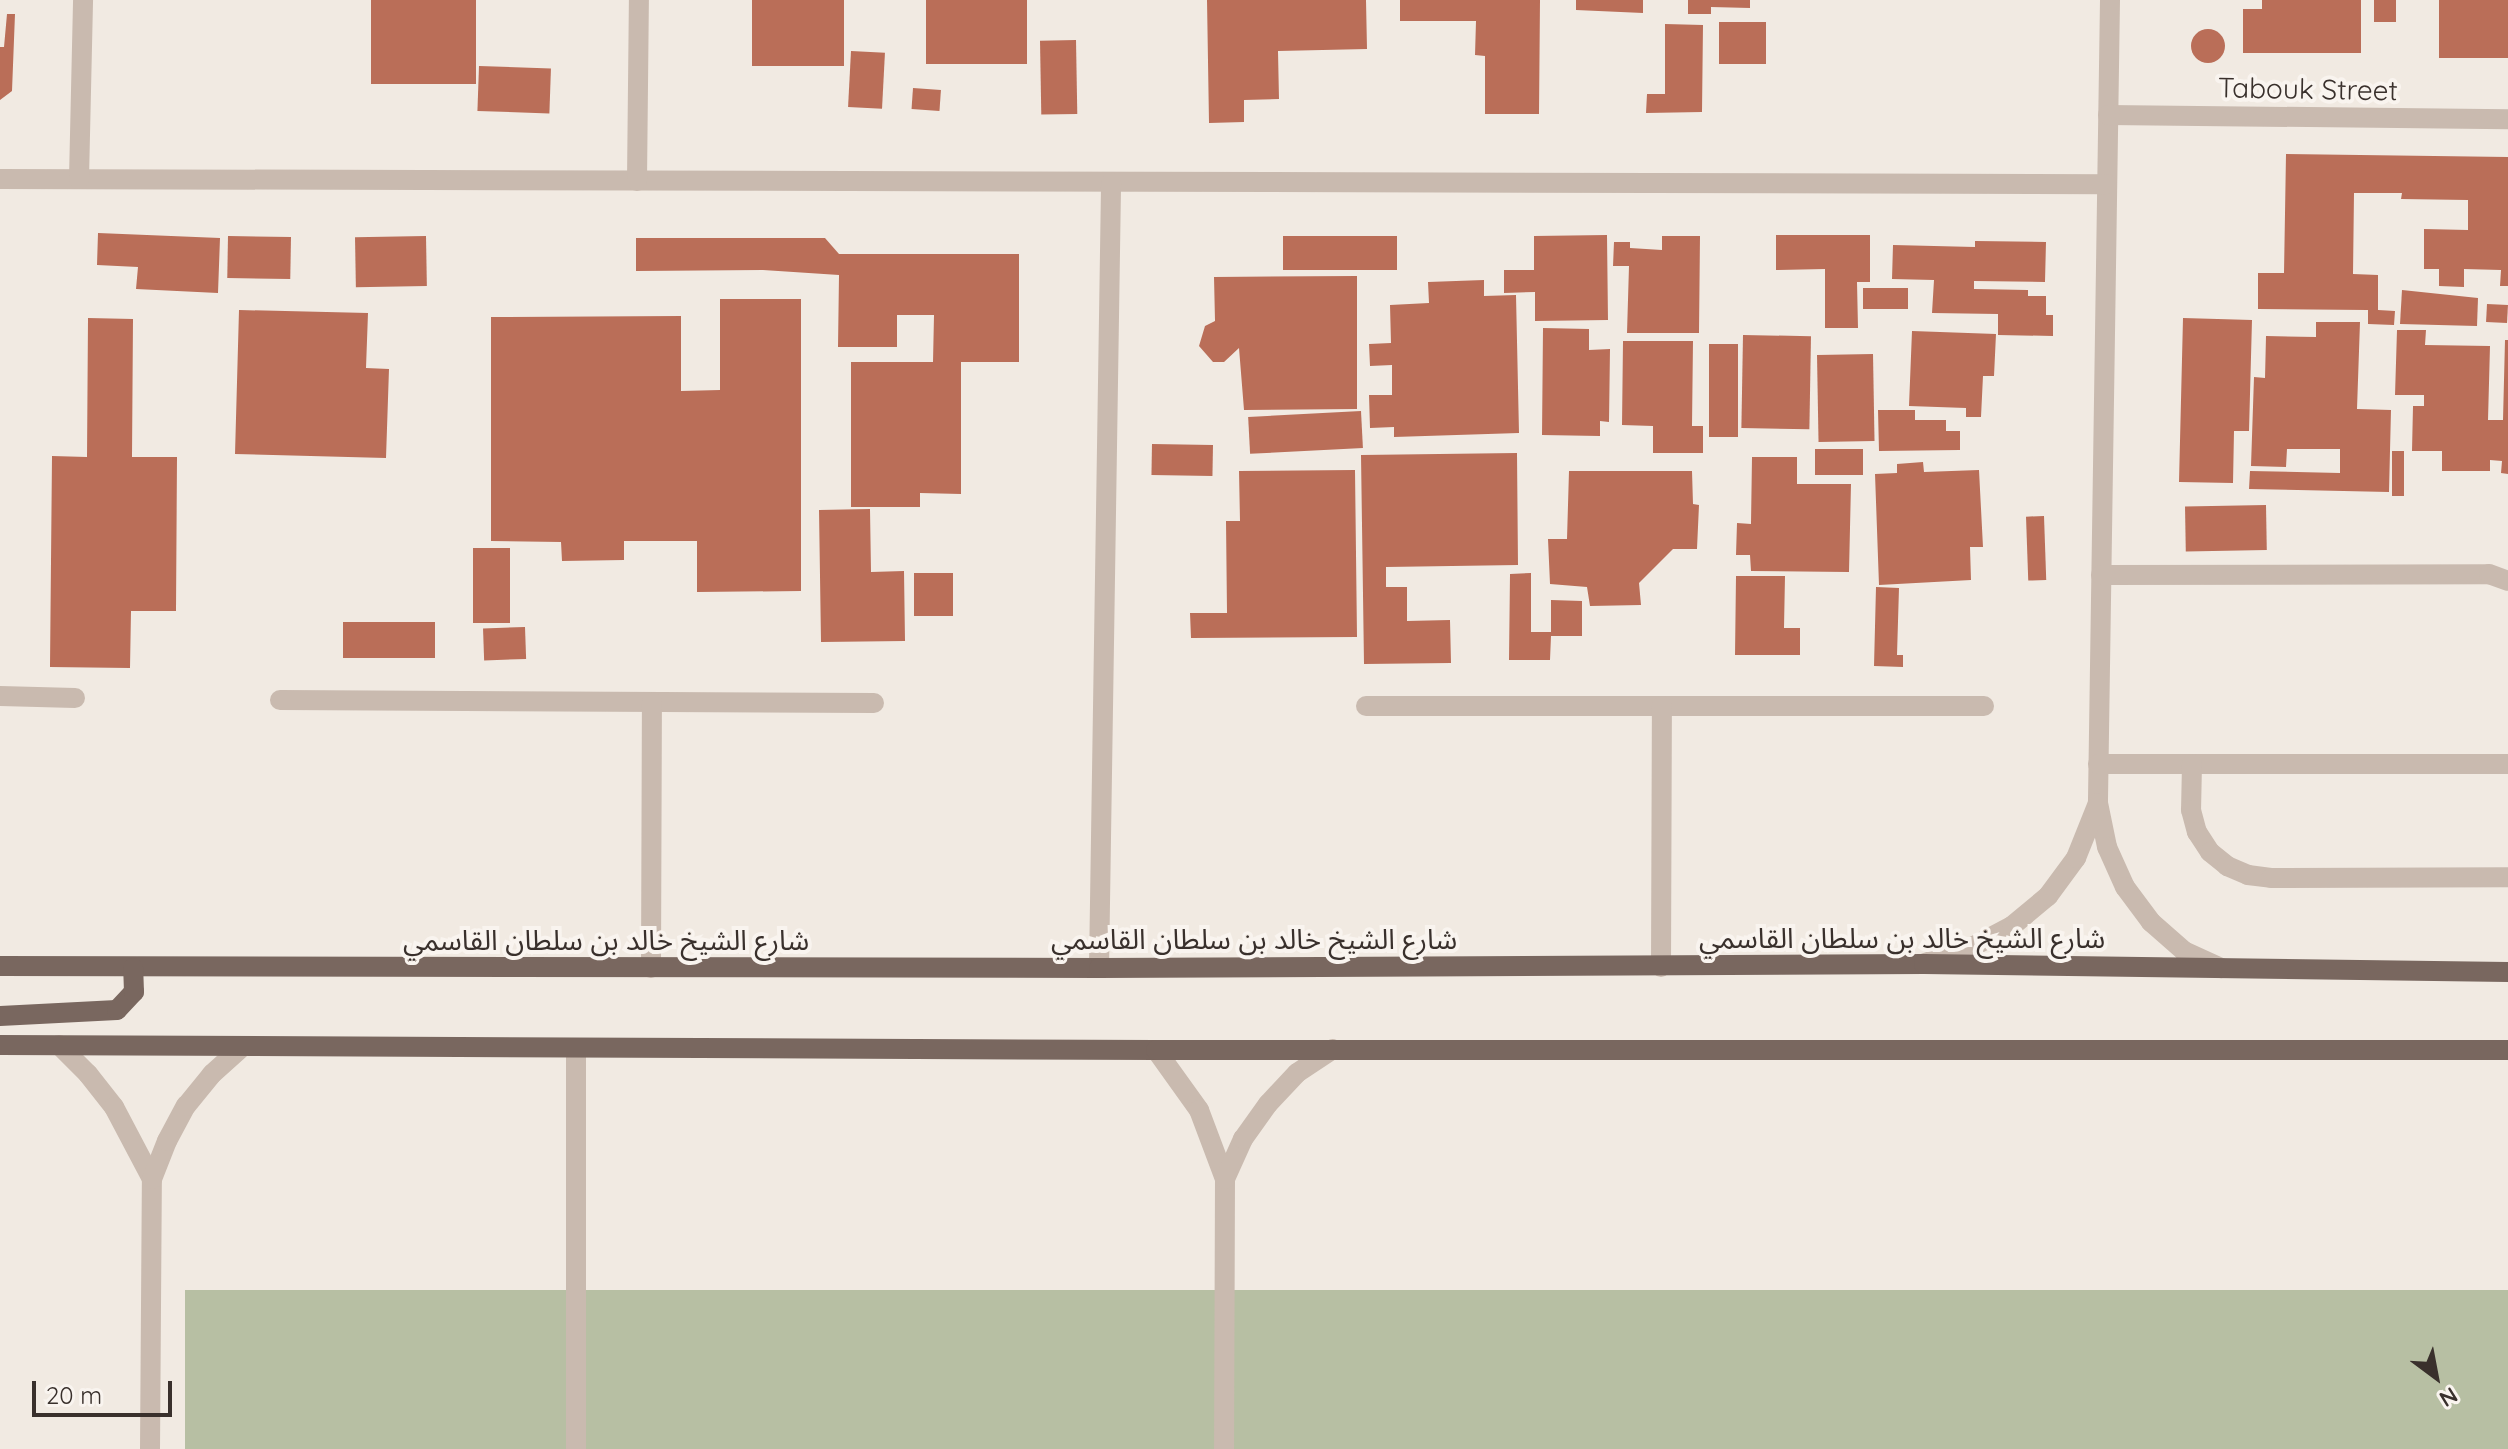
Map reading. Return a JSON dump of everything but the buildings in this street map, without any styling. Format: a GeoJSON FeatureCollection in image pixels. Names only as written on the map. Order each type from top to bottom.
{"type":"FeatureCollection","features":[{"type":"Feature","properties":{"kind":"main road","name":"شارع الشيخ خالد بن سلطان القاسمي"},"geometry":{"type":"LineString","coordinates":[[0,966],[1099,968],[1924,964],[2508,972]]}},
{"type":"Feature","properties":{"kind":"main road"},"geometry":{"type":"LineString","coordinates":[[0,1016],[117,1010],[134,992],[133,968]]}},
{"type":"Feature","properties":{"kind":"main road"},"geometry":{"type":"LineString","coordinates":[[0,1045],[1156,1050],[2508,1050]]}},
{"type":"Feature","properties":{"kind":"street"},"geometry":{"type":"LineString","coordinates":[[79,179],[83,0]]}},
{"type":"Feature","properties":{"kind":"street"},"geometry":{"type":"LineString","coordinates":[[637,181],[639,0]]}},
{"type":"Feature","properties":{"kind":"street"},"geometry":{"type":"LineString","coordinates":[[2110,0],[2098,803],[2107,847],[2119,873],[2151,922],[2184,951],[2222,969]]}},
{"type":"Feature","properties":{"kind":"street","name":"Tabouk Street"},"geometry":{"type":"LineString","coordinates":[[2108,115],[2508,119]]}},
{"type":"Feature","properties":{"kind":"street"},"geometry":{"type":"LineString","coordinates":[[0,179],[2107,184]]}},
{"type":"Feature","properties":{"kind":"street"},"geometry":{"type":"LineString","coordinates":[[1099,968],[1111,183]]}},
{"type":"Feature","properties":{"kind":"street"},"geometry":{"type":"LineString","coordinates":[[2101,575],[2489,574],[2508,581]]}},
{"type":"Feature","properties":{"kind":"street"},"geometry":{"type":"LineString","coordinates":[[0,696],[75,698]]}},
{"type":"Feature","properties":{"kind":"street"},"geometry":{"type":"LineString","coordinates":[[280,700],[874,703]]}},
{"type":"Feature","properties":{"kind":"street"},"geometry":{"type":"LineString","coordinates":[[651,968],[652,702]]}},
{"type":"Feature","properties":{"kind":"street"},"geometry":{"type":"LineString","coordinates":[[1366,706],[1984,706]]}},
{"type":"Feature","properties":{"kind":"street"},"geometry":{"type":"LineString","coordinates":[[1661,967],[1662,706]]}},
{"type":"Feature","properties":{"kind":"street"},"geometry":{"type":"LineString","coordinates":[[2098,764],[2508,764]]}},
{"type":"Feature","properties":{"kind":"street"},"geometry":{"type":"LineString","coordinates":[[2192,764],[2191,810],[2197,832],[2210,852],[2227,866],[2248,875],[2271,878],[2508,877]]}},
{"type":"Feature","properties":{"kind":"street"},"geometry":{"type":"LineString","coordinates":[[1924,964],[1970,948],[2012,926],[2048,896],[2076,858],[2098,803]]}},
{"type":"Feature","properties":{"kind":"street"},"geometry":{"type":"LineString","coordinates":[[59,1045],[114,1107],[152,1179]]}},
{"type":"Feature","properties":{"kind":"street"},"geometry":{"type":"LineString","coordinates":[[150,1449],[152,1179],[167,1141],[186,1106],[212,1074],[242,1047]]}},
{"type":"Feature","properties":{"kind":"street"},"geometry":{"type":"LineString","coordinates":[[576,1048],[576,1449]]}},
{"type":"Feature","properties":{"kind":"street"},"geometry":{"type":"LineString","coordinates":[[1225,1179],[1243,1139],[1268,1104],[1297,1073],[1333,1049]]}},
{"type":"Feature","properties":{"kind":"street"},"geometry":{"type":"LineString","coordinates":[[1156,1050],[1199,1110],[1225,1179],[1224,1449]]}},
{"type":"Feature","properties":{"kind":"green space"},"geometry":{"type":"Polygon","coordinates":[[[185,1290],[2508,1290],[2508,1449],[185,1449],[185,1290]]]}}]}
